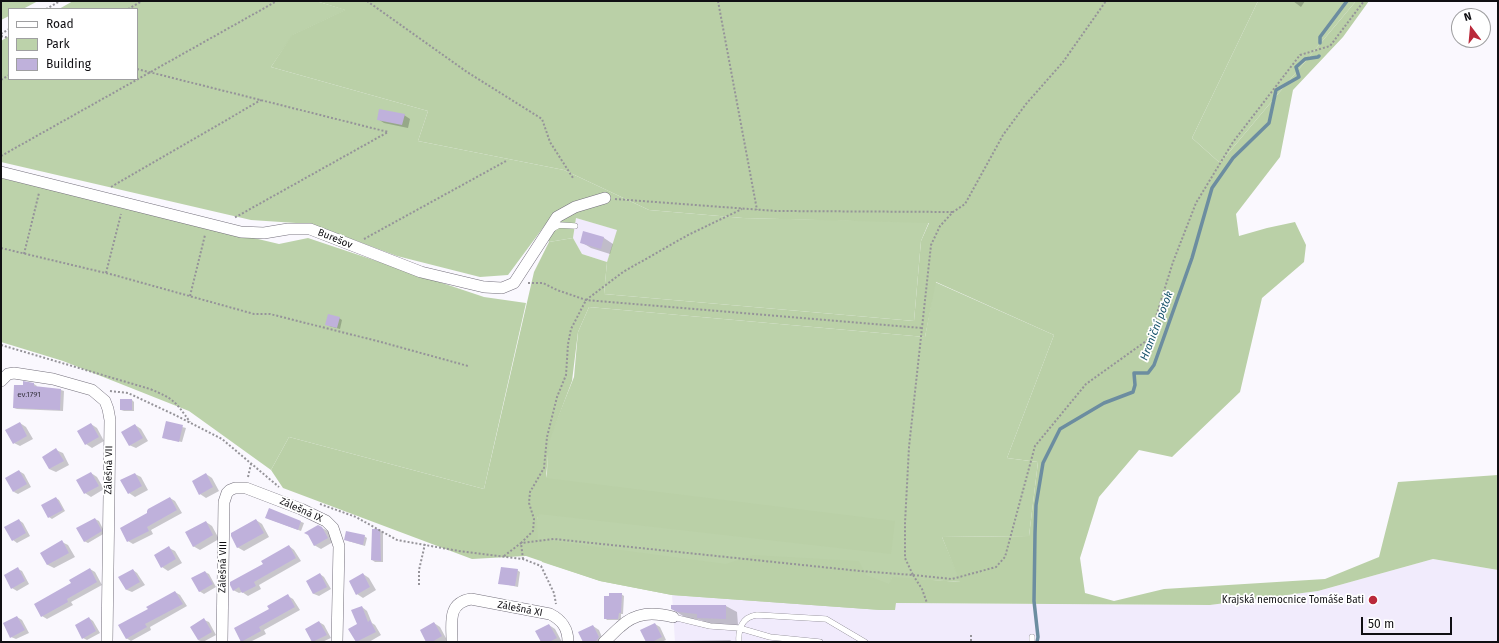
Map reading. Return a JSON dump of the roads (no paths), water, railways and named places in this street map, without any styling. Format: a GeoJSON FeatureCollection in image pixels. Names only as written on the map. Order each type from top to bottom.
{"type":"FeatureCollection","features":[{"type":"Feature","properties":{"kind":"street","name":"Burešov"},"geometry":{"type":"LineString","coordinates":[[1,172],[241,232],[264,233],[288,229],[310,229],[421,272],[484,287],[502,288],[514,283],[548,231]]}},
{"type":"Feature","properties":{"kind":"street"},"geometry":{"type":"LineString","coordinates":[[548,231],[557,218],[575,207],[605,198]]}},
{"type":"Feature","properties":{"kind":"street","name":"Zálešná VII"},"geometry":{"type":"LineString","coordinates":[[5,377],[19,373],[54,378],[86,387],[102,398],[108,409],[110,420],[107,642]]}},
{"type":"Feature","properties":{"kind":"street","name":"Zálešná IX"},"geometry":{"type":"LineString","coordinates":[[227,493],[230,490],[240,487],[260,492],[322,519],[333,528],[339,546],[337,642]]}},
{"type":"Feature","properties":{"kind":"street","name":"Zálešná VIII"},"geometry":{"type":"LineString","coordinates":[[222,642],[224,502],[227,493]]}},
{"type":"Feature","properties":{"kind":"street","name":"Zálešná XI"},"geometry":{"type":"LineString","coordinates":[[452,642],[452,617],[456,605],[466,600],[476,600],[550,614],[560,620],[567,632],[568,642]]}},
{"type":"Feature","properties":{"kind":"street"},"geometry":{"type":"LineString","coordinates":[[604,642],[625,622],[638,615],[655,613],[673,617]]}},
{"type":"Feature","properties":{"kind":"lane"},"geometry":{"type":"LineString","coordinates":[[548,231],[559,226],[575,226]]}},
{"type":"Feature","properties":{"kind":"lane"},"geometry":{"type":"LineString","coordinates":[[739,642],[739,628],[748,618],[757,615],[826,619],[865,642]]}},
{"type":"Feature","properties":{"kind":"lane"},"geometry":{"type":"LineString","coordinates":[[673,617],[710,626],[739,628],[770,637],[820,642]]}},
{"type":"Feature","properties":{"kind":"waterway","name":"Hraniční potok"},"geometry":{"type":"LineString","coordinates":[[1320,43],[1320,37],[1347,1]]}},
{"type":"Feature","properties":{"kind":"waterway","name":"Hraniční potok"},"geometry":{"type":"LineString","coordinates":[[1037,642],[1038,637],[1034,601],[1035,533],[1036,505],[1043,463],[1060,429],[1104,403],[1133,392],[1135,385],[1134,373],[1148,373],[1154,365],[1192,258],[1212,188],[1233,158],[1269,123],[1276,90],[1299,77],[1296,67],[1305,59],[1319,56]]}},
{"type":"Feature","properties":{"kind":"place","name":"Krajská nemocnice Tomáše Bati"},"geometry":{"type":"Point","coordinates":[1373,600]}}]}
